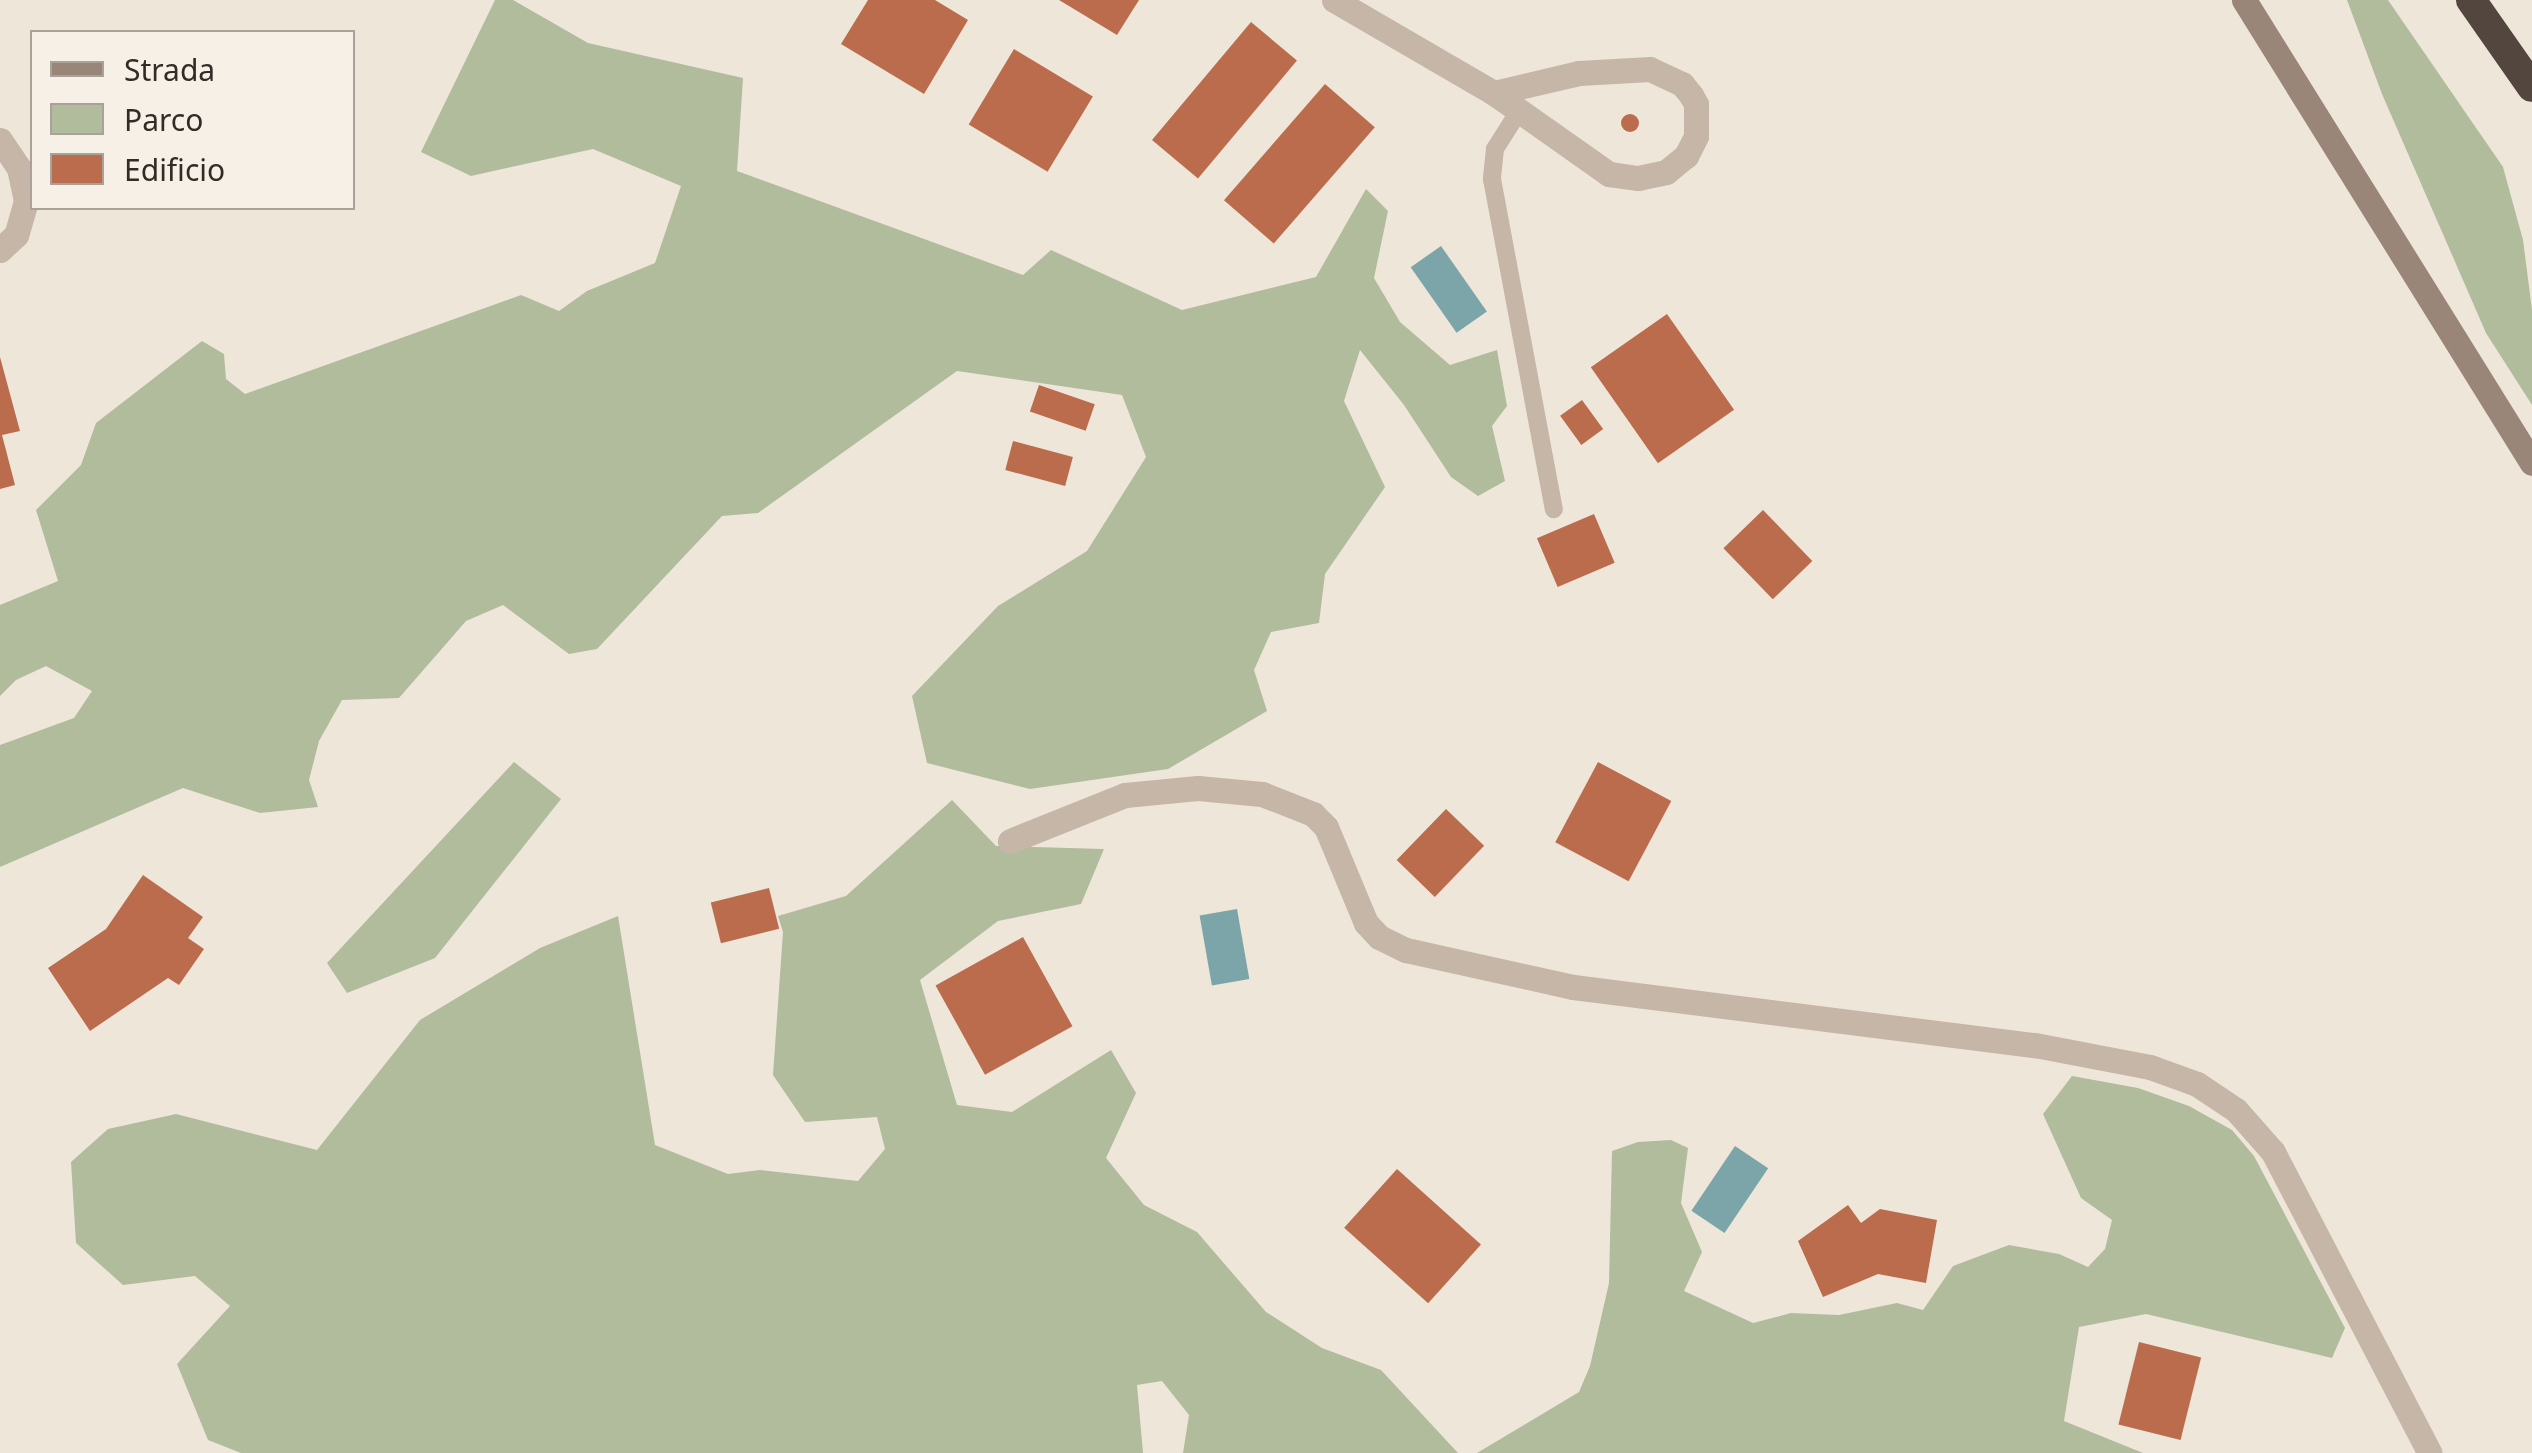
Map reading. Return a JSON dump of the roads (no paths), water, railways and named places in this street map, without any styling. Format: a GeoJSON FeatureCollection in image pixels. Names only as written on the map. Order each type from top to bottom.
{"type":"FeatureCollection","features":[{"type":"Feature","properties":{"kind":"highway"},"geometry":{"type":"LineString","coordinates":[[2471,0],[2532,86]]}},
{"type":"Feature","properties":{"kind":"street"},"geometry":{"type":"LineString","coordinates":[[1334,0],[1494,93],[1586,162],[1609,174],[1631,178],[1666,172],[1679,164],[1692,147],[1698,122],[1696,104],[1682,84],[1640,67],[1580,73],[1494,93]]}},
{"type":"Feature","properties":{"kind":"street"},"geometry":{"type":"LineString","coordinates":[[2257,6],[2532,464]]}},
{"type":"Feature","properties":{"kind":"street"},"geometry":{"type":"LineString","coordinates":[[0,140],[19,168],[26,201],[16,234],[0,250]]}},
{"type":"Feature","properties":{"kind":"street"},"geometry":{"type":"LineString","coordinates":[[1010,841],[1125,795],[1198,788],[1262,794],[1314,814],[1326,826],[1366,922],[1379,937],[1406,950],[1573,987],[2034,1045],[2123,1060],[2185,1079],[2236,1110],[2273,1152],[2430,1453]]}},
{"type":"Feature","properties":{"kind":"lane"},"geometry":{"type":"LineString","coordinates":[[1520,112],[1495,149],[1492,179],[1554,509]]}},
{"type":"Feature","properties":{"kind":"water"},"geometry":{"type":"Polygon","coordinates":[[[1441,246],[1487,312],[1457,333],[1411,267],[1441,246]]]}},
{"type":"Feature","properties":{"kind":"water"},"geometry":{"type":"Polygon","coordinates":[[[1237,909],[1249,979],[1212,986],[1200,916],[1237,909]]]}},
{"type":"Feature","properties":{"kind":"water"},"geometry":{"type":"Polygon","coordinates":[[[1735,1146],[1768,1168],[1725,1233],[1691,1211],[1735,1146]]]}}]}
